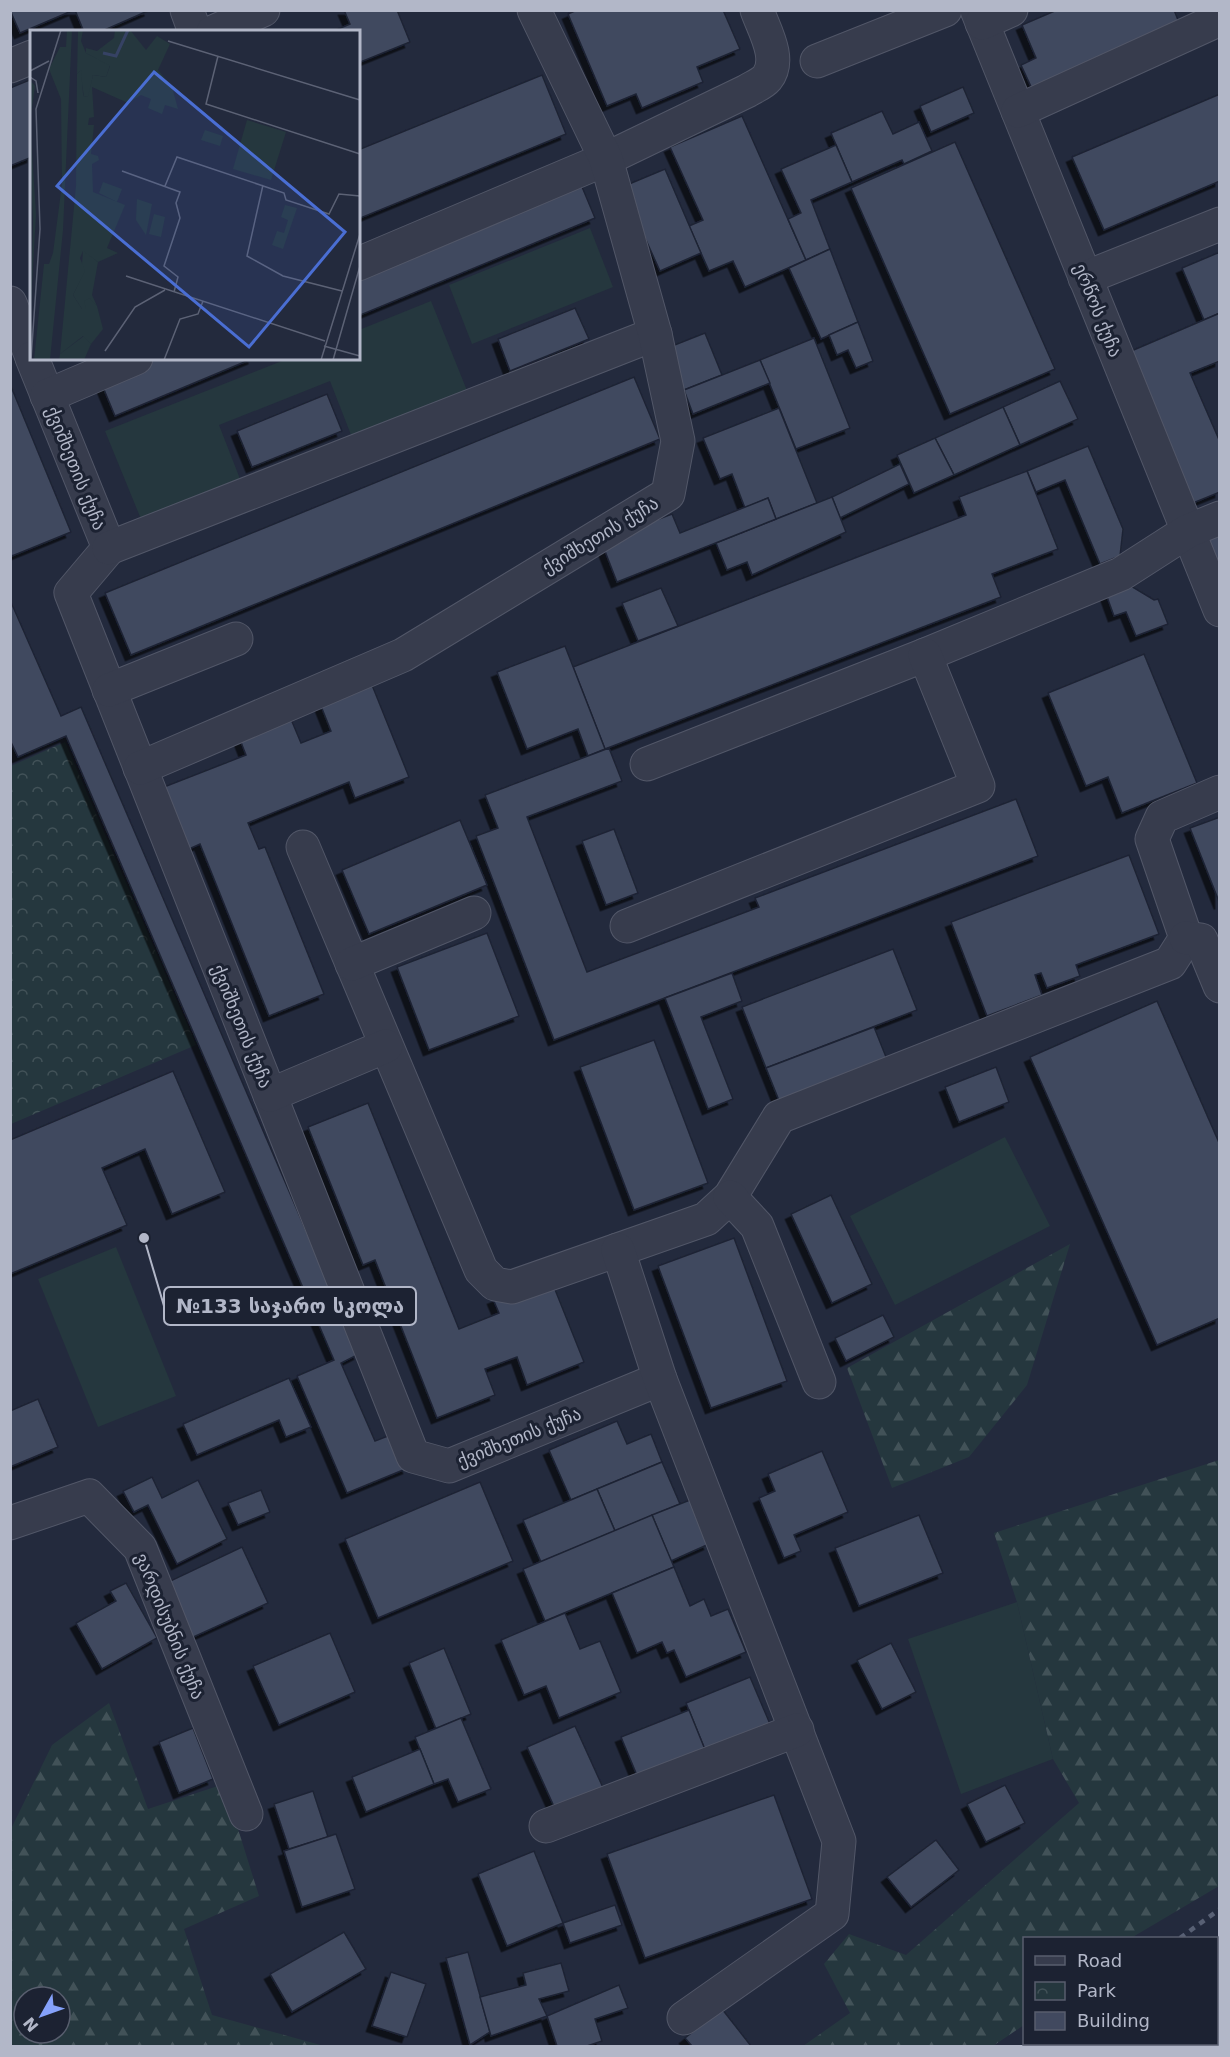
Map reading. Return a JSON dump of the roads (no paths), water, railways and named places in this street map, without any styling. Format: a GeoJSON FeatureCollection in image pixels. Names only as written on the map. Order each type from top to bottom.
{"type":"FeatureCollection","features":[{"type":"Feature","properties":{"kind":"street"},"geometry":{"type":"LineString","coordinates":[[187,10],[194,30]]}},
{"type":"Feature","properties":{"kind":"street"},"geometry":{"type":"LineString","coordinates":[[218,30],[263,10]]}},
{"type":"Feature","properties":{"kind":"street","name":"ქვიშხეთის ქუჩა"},"geometry":{"type":"LineString","coordinates":[[140,768],[403,655],[668,494],[678,441],[655,334],[606,159],[534,10]]}},
{"type":"Feature","properties":{"kind":"street"},"geometry":{"type":"LineString","coordinates":[[360,263],[606,159],[747,91],[765,80],[772,69],[772,52],[757,10]]}},
{"type":"Feature","properties":{"kind":"street"},"geometry":{"type":"LineString","coordinates":[[817,61],[945,10]]}},
{"type":"Feature","properties":{"kind":"street","name":"ერწოს ქუჩა"},"geometry":{"type":"LineString","coordinates":[[990,15],[1018,111],[1220,610]]}},
{"type":"Feature","properties":{"kind":"street"},"geometry":{"type":"LineString","coordinates":[[1018,111],[1220,19]]}},
{"type":"Feature","properties":{"kind":"street"},"geometry":{"type":"LineString","coordinates":[[10,66],[30,58]]}},
{"type":"Feature","properties":{"kind":"street"},"geometry":{"type":"LineString","coordinates":[[1085,278],[1220,224]]}},
{"type":"Feature","properties":{"kind":"street","name":"ქვიშხეთის ქუჩა"},"geometry":{"type":"LineString","coordinates":[[10,303],[30,353]]}},
{"type":"Feature","properties":{"kind":"street"},"geometry":{"type":"LineString","coordinates":[[109,548],[655,334]]}},
{"type":"Feature","properties":{"kind":"street","name":"ქვიშხეთის ქუჩა"},"geometry":{"type":"LineString","coordinates":[[33,360],[109,548],[71,593],[413,1456],[448,1466],[660,1379]]}},
{"type":"Feature","properties":{"kind":"street"},"geometry":{"type":"LineString","coordinates":[[47,396],[131,360]]}},
{"type":"Feature","properties":{"kind":"street"},"geometry":{"type":"LineString","coordinates":[[647,764],[926,655],[1121,574],[1188,531],[1220,518]]}},
{"type":"Feature","properties":{"kind":"street"},"geometry":{"type":"LineString","coordinates":[[109,690],[236,639]]}},
{"type":"Feature","properties":{"kind":"street"},"geometry":{"type":"LineString","coordinates":[[627,926],[978,786],[926,655]]}},
{"type":"Feature","properties":{"kind":"street"},"geometry":{"type":"LineString","coordinates":[[1186,938],[1152,838],[1162,817],[1220,792]]}},
{"type":"Feature","properties":{"kind":"street"},"geometry":{"type":"LineString","coordinates":[[303,847],[481,1270],[495,1284],[512,1287],[706,1219],[730,1197],[779,1117],[1170,963],[1186,938]]}},
{"type":"Feature","properties":{"kind":"street"},"geometry":{"type":"LineString","coordinates":[[352,964],[474,913]]}},
{"type":"Feature","properties":{"kind":"street"},"geometry":{"type":"LineString","coordinates":[[1186,938],[1201,940],[1220,986]]}},
{"type":"Feature","properties":{"kind":"street"},"geometry":{"type":"LineString","coordinates":[[270,1095],[386,1046]]}},
{"type":"Feature","properties":{"kind":"street"},"geometry":{"type":"LineString","coordinates":[[730,1197],[757,1226],[819,1382]]}},
{"type":"Feature","properties":{"kind":"street"},"geometry":{"type":"LineString","coordinates":[[618,1250],[660,1379],[839,1841],[832,1914],[684,2018]]}},
{"type":"Feature","properties":{"kind":"street","name":"ვარდისუბნის ქუჩა"},"geometry":{"type":"LineString","coordinates":[[10,1523],[89,1496],[140,1548],[246,1814]]}},
{"type":"Feature","properties":{"kind":"street"},"geometry":{"type":"LineString","coordinates":[[546,1826],[797,1730]]}},
{"type":"Feature","properties":{"kind":"railway"},"geometry":{"type":"LineString","coordinates":[[1181,1937],[1220,1909]]}},
{"type":"Feature","properties":{"kind":"place","name":"№133 საჯარო სკოლა"},"geometry":{"type":"Point","coordinates":[144,1238]}}]}
